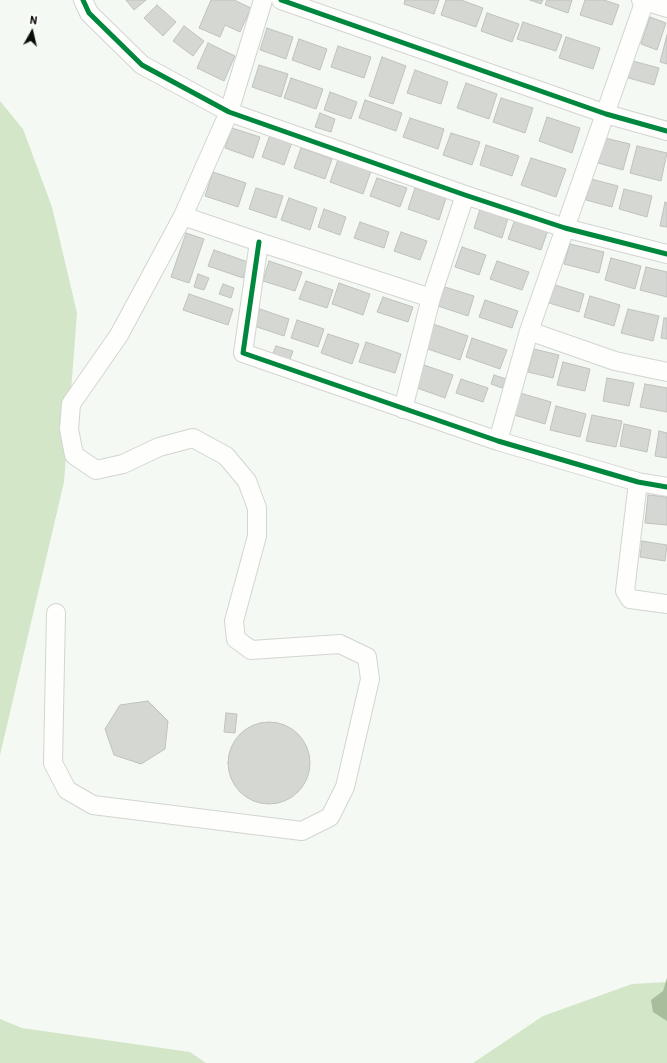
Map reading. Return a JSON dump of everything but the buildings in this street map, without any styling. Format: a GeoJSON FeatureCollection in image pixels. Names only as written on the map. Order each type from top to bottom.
{"type":"FeatureCollection","features":[{"type":"Feature","properties":{"kind":"street"},"geometry":{"type":"LineString","coordinates":[[83,0],[89,13],[142,65],[230,112],[465,195],[565,228],[667,254]]}},
{"type":"Feature","properties":{"kind":"street"},"geometry":{"type":"LineString","coordinates":[[56,613],[53,764],[67,790],[92,805],[302,831],[330,817],[344,787],[370,679],[366,657],[340,644],[251,650],[236,639],[234,621],[257,536],[257,508],[247,481],[226,456],[193,438],[159,447],[123,464],[96,470],[74,455],[69,429],[71,404],[119,335],[183,216],[230,112],[263,0]]}},
{"type":"Feature","properties":{"kind":"street"},"geometry":{"type":"LineString","coordinates":[[281,0],[606,114],[667,131]]}},
{"type":"Feature","properties":{"kind":"street"},"geometry":{"type":"LineString","coordinates":[[498,440],[529,331],[606,114],[644,0],[667,8]]}},
{"type":"Feature","properties":{"kind":"street"},"geometry":{"type":"LineString","coordinates":[[403,408],[431,298],[465,195]]}},
{"type":"Feature","properties":{"kind":"street"},"geometry":{"type":"LineString","coordinates":[[183,216],[431,298]]}},
{"type":"Feature","properties":{"kind":"street"},"geometry":{"type":"LineString","coordinates":[[259,242],[243,353],[498,440],[638,482],[667,487]]}},
{"type":"Feature","properties":{"kind":"street"},"geometry":{"type":"LineString","coordinates":[[529,331],[615,361],[667,372]]}},
{"type":"Feature","properties":{"kind":"street"},"geometry":{"type":"LineString","coordinates":[[638,482],[625,591],[630,599],[667,604]]}},
{"type":"Feature","properties":{"kind":"shaded area"},"geometry":{"type":"Polygon","coordinates":[[[0,101],[23,129],[52,207],[77,313],[64,482],[0,755],[0,101]]]}},
{"type":"Feature","properties":{"kind":"shaded area"},"geometry":{"type":"Polygon","coordinates":[[[667,978],[667,1021],[653,1012],[651,1000],[663,991],[667,978]]]}},
{"type":"Feature","properties":{"kind":"shaded area"},"geometry":{"type":"Polygon","coordinates":[[[667,982],[667,1063],[473,1063],[543,1016],[632,984],[667,982]]]}},
{"type":"Feature","properties":{"kind":"shaded area"},"geometry":{"type":"Polygon","coordinates":[[[0,1019],[22,1028],[190,1052],[206,1063],[0,1063],[0,1019]]]}},
{"type":"Feature","properties":{"kind":"cycle path"},"geometry":{"type":"LineString","coordinates":[[83,0],[89,13],[142,65],[229,112],[465,195],[565,228],[667,254]]}},
{"type":"Feature","properties":{"kind":"cycle path"},"geometry":{"type":"LineString","coordinates":[[281,0],[606,114],[667,131]]}},
{"type":"Feature","properties":{"kind":"cycle path"},"geometry":{"type":"LineString","coordinates":[[259,242],[243,353],[498,441],[638,482],[667,487]]}}]}
